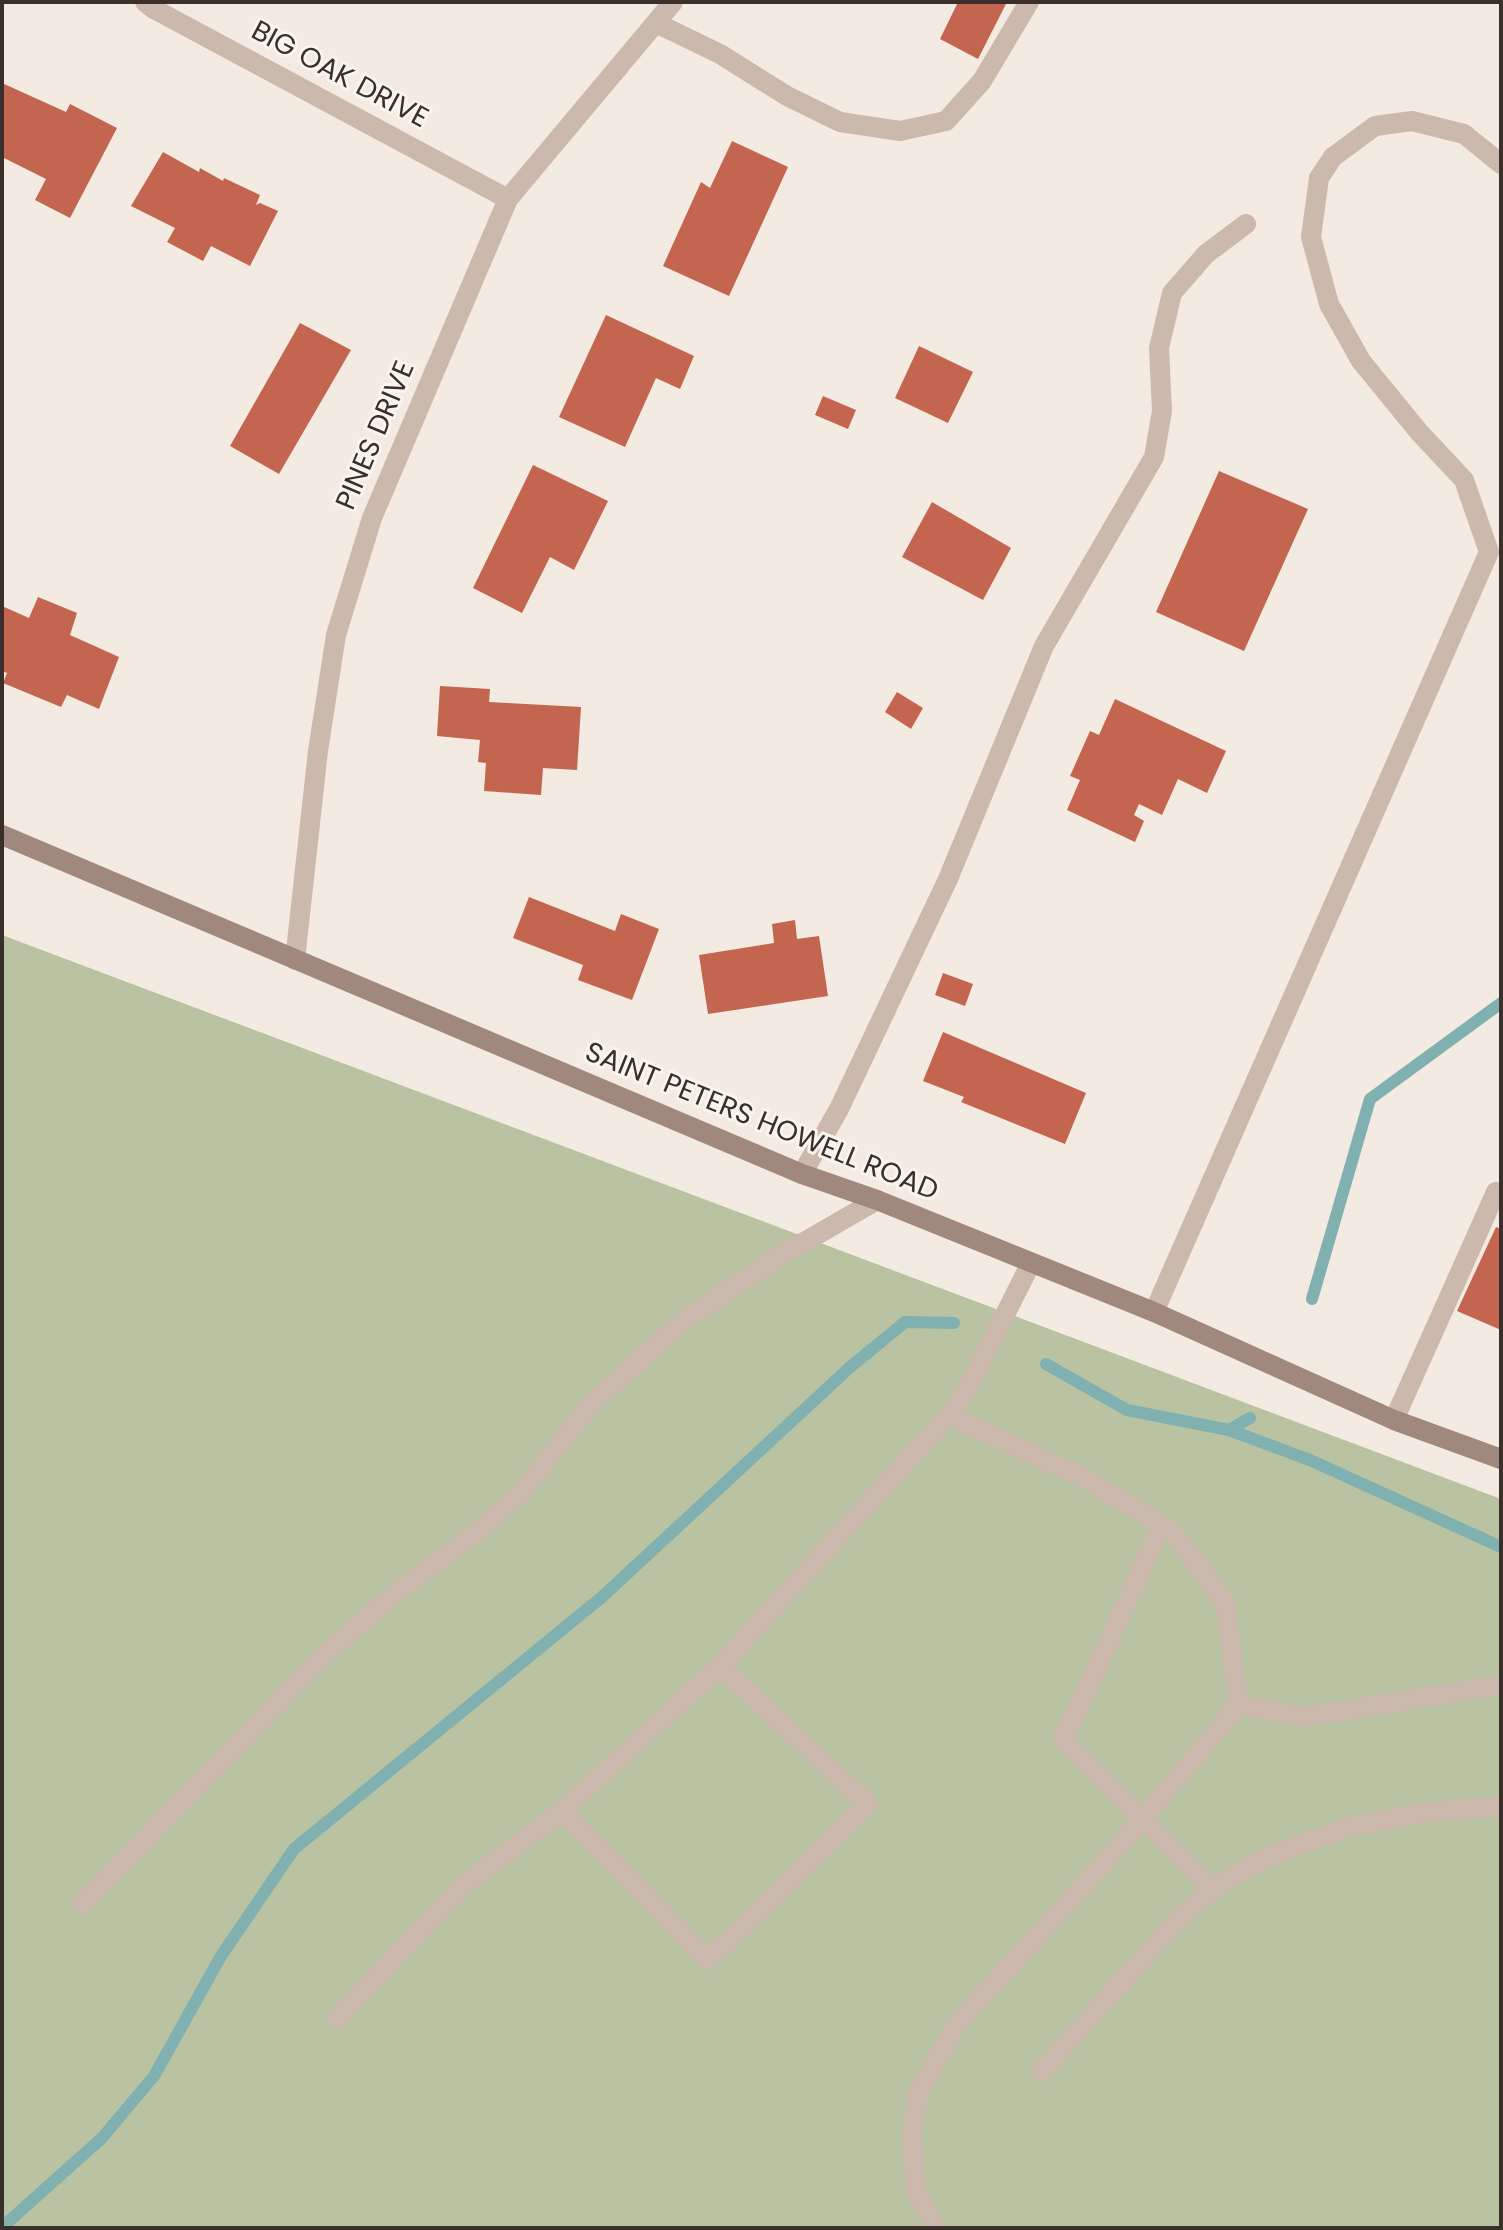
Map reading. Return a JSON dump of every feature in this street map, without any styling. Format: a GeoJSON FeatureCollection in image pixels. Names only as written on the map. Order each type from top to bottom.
{"type":"FeatureCollection","features":[{"type":"Feature","properties":{"kind":"main road","name":"SAINT PETERS HOWELL ROAD"},"geometry":{"type":"LineString","coordinates":[[2,835],[802,1174],[877,1200],[1154,1312],[1394,1420],[1501,1459]]}},
{"type":"Feature","properties":{"kind":"street","name":"BIG OAK DRIVE"},"geometry":{"type":"LineString","coordinates":[[145,2],[508,199]]}},
{"type":"Feature","properties":{"kind":"street","name":"PINES DRIVE"},"geometry":{"type":"LineString","coordinates":[[295,960],[318,751],[336,635],[372,518],[508,199],[673,2]]}},
{"type":"Feature","properties":{"kind":"street"},"geometry":{"type":"LineString","coordinates":[[656,23],[720,54],[787,96],[840,122],[900,131],[946,121],[982,81],[1029,2]]}},
{"type":"Feature","properties":{"kind":"street"},"geometry":{"type":"LineString","coordinates":[[1154,1312],[1489,552],[1464,480],[1419,432],[1361,361],[1329,304],[1311,237],[1319,178],[1333,157],[1375,126],[1412,121],[1464,134],[1501,164]]}},
{"type":"Feature","properties":{"kind":"street"},"geometry":{"type":"LineString","coordinates":[[802,1174],[839,1109],[948,879],[1044,646],[1154,457],[1162,411],[1159,348],[1172,293],[1206,254],[1246,224]]}},
{"type":"Feature","properties":{"kind":"street"},"geometry":{"type":"LineString","coordinates":[[1394,1420],[1496,1192],[1501,1193]]}},
{"type":"Feature","properties":{"kind":"street"},"geometry":{"type":"LineString","coordinates":[[82,1904],[325,1654],[399,1590],[471,1537],[521,1493],[591,1404],[683,1321],[775,1259],[877,1200]]}},
{"type":"Feature","properties":{"kind":"street"},"geometry":{"type":"LineString","coordinates":[[337,2019],[462,1886],[562,1811],[720,1666],[949,1415],[966,1392],[1031,1263]]}},
{"type":"Feature","properties":{"kind":"street"},"geometry":{"type":"LineString","coordinates":[[936,2228],[916,2189],[912,2130],[919,2092],[956,2025],[1104,1864],[1239,1705],[1225,1602],[1173,1532],[1082,1477],[949,1415]]}},
{"type":"Feature","properties":{"kind":"street"},"geometry":{"type":"LineString","coordinates":[[1162,1525],[1063,1740],[1213,1889]]}},
{"type":"Feature","properties":{"kind":"street"},"geometry":{"type":"LineString","coordinates":[[562,1811],[708,1960],[868,1804],[720,1666]]}},
{"type":"Feature","properties":{"kind":"street"},"geometry":{"type":"LineString","coordinates":[[1239,1705],[1304,1717],[1495,1686]]}},
{"type":"Feature","properties":{"kind":"street"},"geometry":{"type":"LineString","coordinates":[[1041,2072],[1181,1916],[1213,1889],[1263,1859],[1346,1828],[1420,1813],[1501,1806]]}},
{"type":"Feature","properties":{"kind":"green space"},"geometry":{"type":"Polygon","coordinates":[[[2,935],[1501,1499],[1501,2228],[2,2228],[2,935]]]}},
{"type":"Feature","properties":{"kind":"building"},"geometry":{"type":"Polygon","coordinates":[[[958,2],[1007,2],[978,59],[940,39],[958,2]]]}},
{"type":"Feature","properties":{"kind":"building"},"geometry":{"type":"Polygon","coordinates":[[[2,83],[66,112],[70,104],[117,128],[70,218],[35,200],[46,179],[2,157],[2,83]]]}},
{"type":"Feature","properties":{"kind":"building"},"geometry":{"type":"Polygon","coordinates":[[[732,141],[788,167],[729,296],[663,266],[701,182],[710,188],[732,141]]]}},
{"type":"Feature","properties":{"kind":"building"},"geometry":{"type":"Polygon","coordinates":[[[163,152],[199,172],[200,168],[223,181],[224,178],[260,195],[256,205],[260,203],[278,211],[250,266],[211,246],[203,261],[167,242],[175,228],[131,206],[163,152]]]}},
{"type":"Feature","properties":{"kind":"building"},"geometry":{"type":"Polygon","coordinates":[[[606,315],[694,356],[680,389],[656,378],[625,447],[559,417],[606,315]]]}},
{"type":"Feature","properties":{"kind":"building"},"geometry":{"type":"Polygon","coordinates":[[[300,323],[351,350],[279,474],[230,446],[300,323]]]}},
{"type":"Feature","properties":{"kind":"building"},"geometry":{"type":"Polygon","coordinates":[[[919,346],[973,372],[948,423],[895,398],[919,346]]]}},
{"type":"Feature","properties":{"kind":"building"},"geometry":{"type":"Polygon","coordinates":[[[823,396],[856,410],[848,429],[815,415],[823,396]]]}},
{"type":"Feature","properties":{"kind":"building"},"geometry":{"type":"Polygon","coordinates":[[[533,465],[608,501],[574,570],[550,557],[522,613],[473,588],[533,465]]]}},
{"type":"Feature","properties":{"kind":"building"},"geometry":{"type":"Polygon","coordinates":[[[1219,471],[1308,509],[1244,651],[1156,612],[1219,471]]]}},
{"type":"Feature","properties":{"kind":"building"},"geometry":{"type":"Polygon","coordinates":[[[932,502],[1011,548],[983,600],[902,557],[932,502]]]}},
{"type":"Feature","properties":{"kind":"building"},"geometry":{"type":"Polygon","coordinates":[[[38,597],[77,613],[70,635],[119,657],[99,709],[67,695],[61,707],[3,683],[7,673],[2,671],[2,606],[29,618],[38,597]]]}},
{"type":"Feature","properties":{"kind":"building"},"geometry":{"type":"Polygon","coordinates":[[[440,686],[490,689],[489,702],[581,707],[577,770],[543,768],[541,795],[484,791],[486,763],[478,762],[480,740],[437,736],[440,686]]]}},
{"type":"Feature","properties":{"kind":"building"},"geometry":{"type":"Polygon","coordinates":[[[897,692],[923,708],[911,729],[885,712],[897,692]]]}},
{"type":"Feature","properties":{"kind":"building"},"geometry":{"type":"Polygon","coordinates":[[[1115,699],[1226,751],[1207,793],[1178,779],[1162,815],[1139,804],[1134,815],[1144,821],[1135,842],[1067,810],[1080,780],[1070,776],[1090,731],[1099,735],[1115,699]]]}},
{"type":"Feature","properties":{"kind":"building"},"geometry":{"type":"Polygon","coordinates":[[[529,897],[615,931],[621,914],[659,929],[632,1000],[578,980],[583,965],[513,938],[529,897]]]}},
{"type":"Feature","properties":{"kind":"building"},"geometry":{"type":"Polygon","coordinates":[[[795,920],[797,939],[819,936],[828,996],[708,1014],[699,955],[774,943],[772,924],[795,920]]]}},
{"type":"Feature","properties":{"kind":"building"},"geometry":{"type":"Polygon","coordinates":[[[943,973],[973,984],[965,1006],[935,995],[943,973]]]}},
{"type":"Feature","properties":{"kind":"building"},"geometry":{"type":"Polygon","coordinates":[[[943,1032],[1086,1093],[1065,1144],[961,1102],[964,1097],[923,1081],[943,1032]]]}},
{"type":"Feature","properties":{"kind":"building"},"geometry":{"type":"Polygon","coordinates":[[[1496,1227],[1501,1229],[1501,1330],[1457,1311],[1496,1227]]]}},
{"type":"Feature","properties":{"kind":"waterway"},"geometry":{"type":"LineString","coordinates":[[1312,1299],[1370,1099],[1501,1003]]}},
{"type":"Feature","properties":{"kind":"waterway"},"geometry":{"type":"LineString","coordinates":[[2,2225],[102,2138],[154,2076],[221,1956],[294,1849],[602,1597],[848,1369],[905,1322],[954,1323]]}},
{"type":"Feature","properties":{"kind":"waterway"},"geometry":{"type":"LineString","coordinates":[[1046,1364],[1127,1410],[1229,1430],[1310,1460],[1501,1547]]}},
{"type":"Feature","properties":{"kind":"waterway"},"geometry":{"type":"LineString","coordinates":[[1229,1430],[1250,1418]]}}]}
